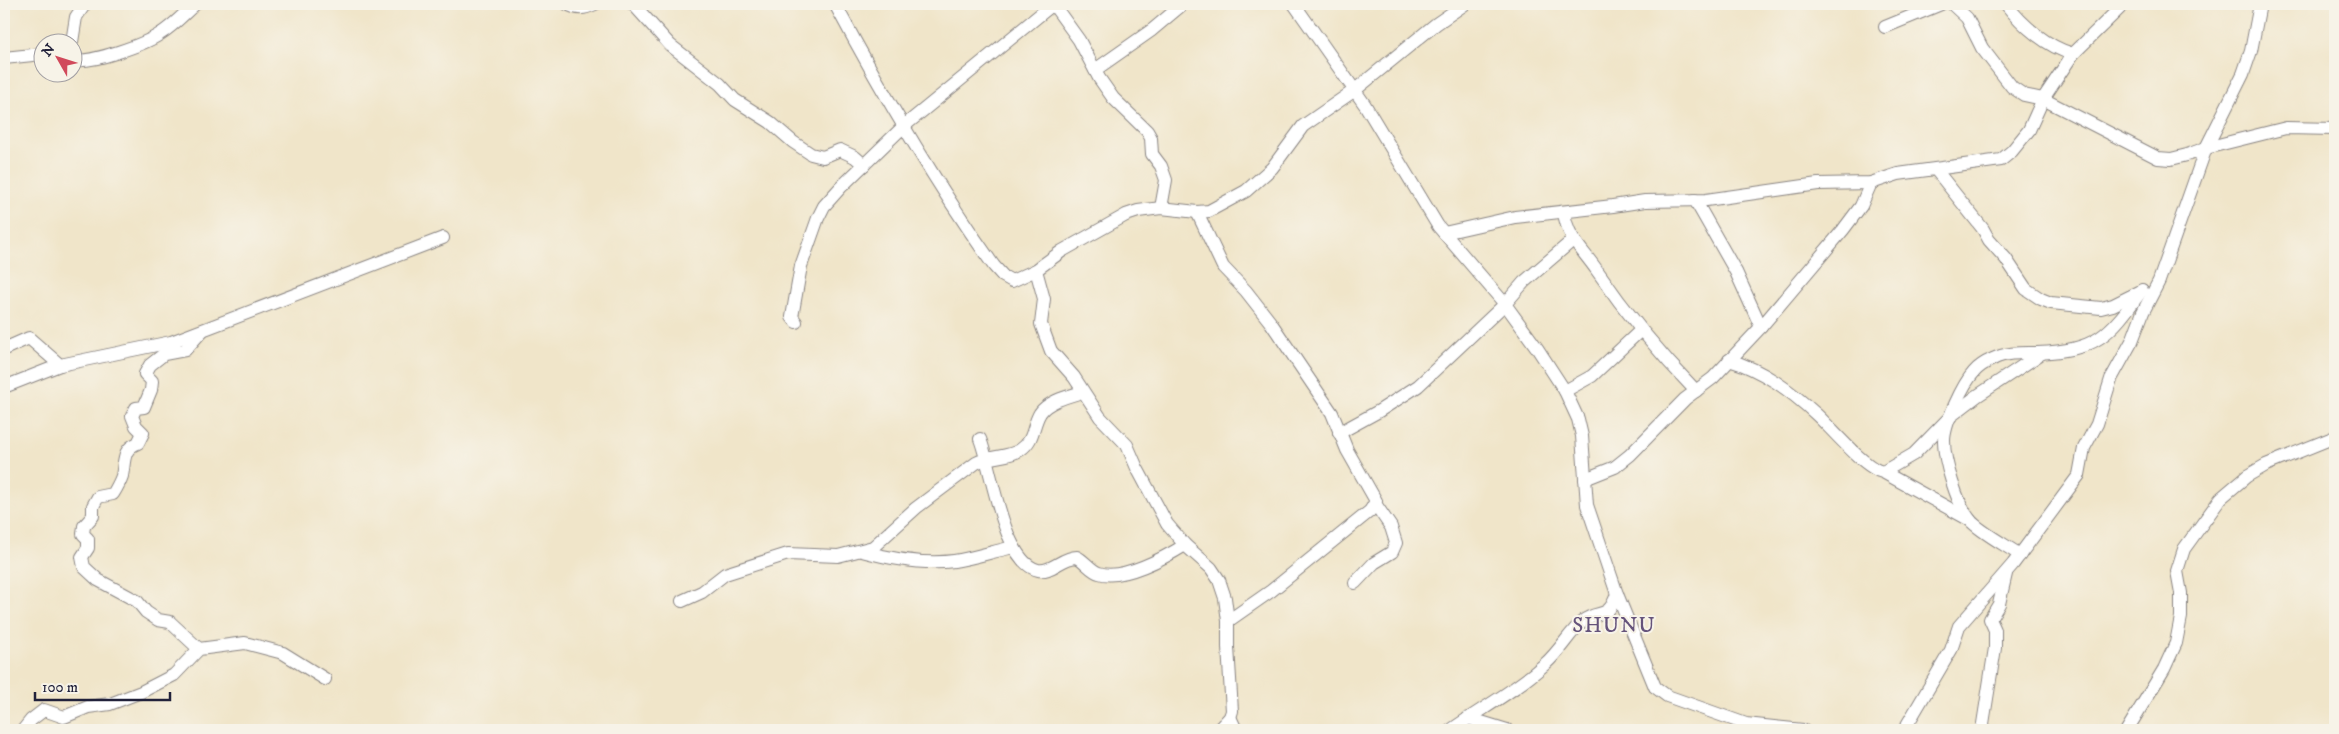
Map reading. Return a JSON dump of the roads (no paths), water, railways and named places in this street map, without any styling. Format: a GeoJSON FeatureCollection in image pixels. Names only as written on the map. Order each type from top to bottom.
{"type":"FeatureCollection","features":[{"type":"Feature","properties":{"kind":"street"},"geometry":{"type":"LineString","coordinates":[[74,32],[76,18],[85,4]]}},
{"type":"Feature","properties":{"kind":"street"},"geometry":{"type":"LineString","coordinates":[[82,61],[115,52],[160,35],[195,4]]}},
{"type":"Feature","properties":{"kind":"street"},"geometry":{"type":"LineString","coordinates":[[567,4],[574,8],[584,9],[595,4]]}},
{"type":"Feature","properties":{"kind":"street"},"geometry":{"type":"LineString","coordinates":[[633,4],[670,45],[720,84],[734,100],[770,122],[792,142],[811,154],[823,157],[840,150],[855,157],[864,165]]}},
{"type":"Feature","properties":{"kind":"street"},"geometry":{"type":"LineString","coordinates":[[835,4],[881,90],[949,200],[1003,276],[1008,280],[1016,280],[1036,270],[1062,251],[1112,221],[1138,211],[1162,208],[1197,212],[1219,206],[1246,191],[1272,168],[1303,126],[1355,90],[1436,24],[1465,4]]}},
{"type":"Feature","properties":{"kind":"street"},"geometry":{"type":"LineString","coordinates":[[796,322],[792,317],[801,266],[818,218],[835,193],[904,126],[1053,4],[1079,40],[1113,98],[1147,131],[1151,138],[1152,154],[1161,166],[1166,180],[1162,208]]}},
{"type":"Feature","properties":{"kind":"street"},"geometry":{"type":"LineString","coordinates":[[1095,70],[1152,30],[1183,4]]}},
{"type":"Feature","properties":{"kind":"street"},"geometry":{"type":"LineString","coordinates":[[1294,4],[1355,90],[1422,203],[1478,275],[1505,304],[1565,391],[1578,419],[1582,436],[1586,505],[1617,594],[1651,681],[1666,696],[1754,726],[1803,730]]}},
{"type":"Feature","properties":{"kind":"street"},"geometry":{"type":"LineString","coordinates":[[1885,27],[1941,4]]}},
{"type":"Feature","properties":{"kind":"street"},"geometry":{"type":"LineString","coordinates":[[1952,4],[1967,18],[1986,54],[2012,87],[2024,95],[2043,99],[2158,158],[2171,159],[2187,156],[2206,148],[2286,128],[2335,129]]}},
{"type":"Feature","properties":{"kind":"street"},"geometry":{"type":"LineString","coordinates":[[1967,18],[1971,4]]}},
{"type":"Feature","properties":{"kind":"street"},"geometry":{"type":"LineString","coordinates":[[2006,4],[2040,38],[2060,50],[2073,54]]}},
{"type":"Feature","properties":{"kind":"street"},"geometry":{"type":"LineString","coordinates":[[1444,232],[1515,218],[1659,199],[1695,200],[1818,184],[1871,183],[1898,174],[2001,160],[2006,157],[2029,130],[2043,99],[2073,54],[2124,4]]}},
{"type":"Feature","properties":{"kind":"street"},"geometry":{"type":"LineString","coordinates":[[1904,730],[1951,650],[1959,626],[2020,555],[2079,476],[2084,448],[2095,430],[2111,379],[2132,341],[2142,312],[2159,281],[2206,148],[2243,74],[2251,51],[2260,4]]}},
{"type":"Feature","properties":{"kind":"street"},"geometry":{"type":"LineString","coordinates":[[4,58],[32,55]]}},
{"type":"Feature","properties":{"kind":"street"},"geometry":{"type":"LineString","coordinates":[[1936,170],[1983,229],[1989,240],[2006,260],[2026,289],[2041,299],[2052,303],[2101,308],[2113,305],[2159,281]]}},
{"type":"Feature","properties":{"kind":"street"},"geometry":{"type":"LineString","coordinates":[[1585,479],[1615,467],[1630,455],[1685,399],[1696,392],[1761,327],[1855,216],[1871,183]]}},
{"type":"Feature","properties":{"kind":"street"},"geometry":{"type":"LineString","coordinates":[[1695,200],[1736,272],[1761,327]]}},
{"type":"Feature","properties":{"kind":"street"},"geometry":{"type":"LineString","coordinates":[[1197,212],[1208,231],[1218,258],[1251,297],[1332,413],[1340,434],[1373,493],[1376,505],[1391,527],[1396,543],[1392,552],[1374,563],[1355,583]]}},
{"type":"Feature","properties":{"kind":"street"},"geometry":{"type":"LineString","coordinates":[[1564,212],[1567,230],[1573,240],[1596,269],[1623,309],[1696,392]]}},
{"type":"Feature","properties":{"kind":"street"},"geometry":{"type":"LineString","coordinates":[[4,387],[60,365],[171,342],[443,238]]}},
{"type":"Feature","properties":{"kind":"street"},"geometry":{"type":"LineString","coordinates":[[1340,434],[1418,386],[1505,304],[1524,282],[1573,240]]}},
{"type":"Feature","properties":{"kind":"street"},"geometry":{"type":"LineString","coordinates":[[1036,270],[1044,299],[1041,324],[1051,352],[1074,377],[1100,417],[1127,445],[1162,516],[1185,545],[1216,574],[1222,589],[1228,621],[1232,711],[1230,717],[1218,730]]}},
{"type":"Feature","properties":{"kind":"street"},"geometry":{"type":"LineString","coordinates":[[1970,520],[1954,485],[1945,458],[1944,440],[1951,416],[1971,375],[1983,364],[2006,354],[2074,350],[2100,339],[2120,320],[2142,290]]}},
{"type":"Feature","properties":{"kind":"street"},"geometry":{"type":"LineString","coordinates":[[199,649],[170,622],[158,620],[146,612],[137,601],[98,580],[84,567],[82,557],[88,548],[88,539],[83,534],[84,526],[93,516],[93,506],[98,497],[113,494],[121,478],[124,453],[130,446],[138,443],[142,433],[136,426],[132,416],[136,408],[144,407],[151,390],[152,381],[145,374],[150,365],[164,354],[185,350],[204,330]]}},
{"type":"Feature","properties":{"kind":"street"},"geometry":{"type":"LineString","coordinates":[[1565,391],[1592,376],[1641,330]]}},
{"type":"Feature","properties":{"kind":"street"},"geometry":{"type":"LineString","coordinates":[[4,349],[28,338],[60,365]]}},
{"type":"Feature","properties":{"kind":"street"},"geometry":{"type":"LineString","coordinates":[[1883,472],[1914,454],[1951,416],[1977,396],[2044,352]]}},
{"type":"Feature","properties":{"kind":"street"},"geometry":{"type":"LineString","coordinates":[[1729,360],[1756,370],[1778,383],[1814,412],[1861,459],[1876,470],[1883,472],[1970,520],[2020,555]]}},
{"type":"Feature","properties":{"kind":"street"},"geometry":{"type":"LineString","coordinates":[[682,601],[702,592],[725,574],[788,554],[827,557],[873,548],[934,494],[976,462],[986,457],[1013,454],[1020,450],[1033,435],[1039,415],[1044,408],[1082,392]]}},
{"type":"Feature","properties":{"kind":"street"},"geometry":{"type":"LineString","coordinates":[[2127,730],[2164,669],[2176,644],[2181,617],[2181,593],[2177,571],[2184,549],[2221,498],[2247,476],[2266,465],[2335,437]]}},
{"type":"Feature","properties":{"kind":"street"},"geometry":{"type":"LineString","coordinates":[[980,439],[996,498],[1014,546],[1036,570],[1045,570],[1067,558],[1078,557],[1097,573],[1109,574],[1153,563],[1185,545]]}},
{"type":"Feature","properties":{"kind":"street"},"geometry":{"type":"LineString","coordinates":[[1228,621],[1271,591],[1376,505]]}},
{"type":"Feature","properties":{"kind":"street"},"geometry":{"type":"LineString","coordinates":[[862,551],[891,558],[932,562],[954,561],[1014,546]]}},
{"type":"Feature","properties":{"kind":"street"},"geometry":{"type":"LineString","coordinates":[[1982,730],[1995,648],[1995,630],[1990,619],[1999,604],[2006,572]]}},
{"type":"Feature","properties":{"kind":"street"},"geometry":{"type":"LineString","coordinates":[[1451,730],[1499,700],[1541,668],[1554,656],[1584,620],[1603,614],[1611,608],[1617,594]]}},
{"type":"Feature","properties":{"kind":"street"},"geometry":{"type":"LineString","coordinates":[[23,730],[31,720],[44,710],[64,716],[88,708],[110,704],[141,692],[174,675],[199,649],[245,643],[283,653],[325,679]]}},
{"type":"Feature","properties":{"kind":"street"},"geometry":{"type":"LineString","coordinates":[[1230,717],[1236,730]]}},
{"type":"Feature","properties":{"kind":"street"},"geometry":{"type":"LineString","coordinates":[[1468,718],[1507,730]]}},
{"type":"Feature","properties":{"kind":"district","name":"SHUNU"},"geometry":{"type":"Point","coordinates":[1614,626]}}]}
